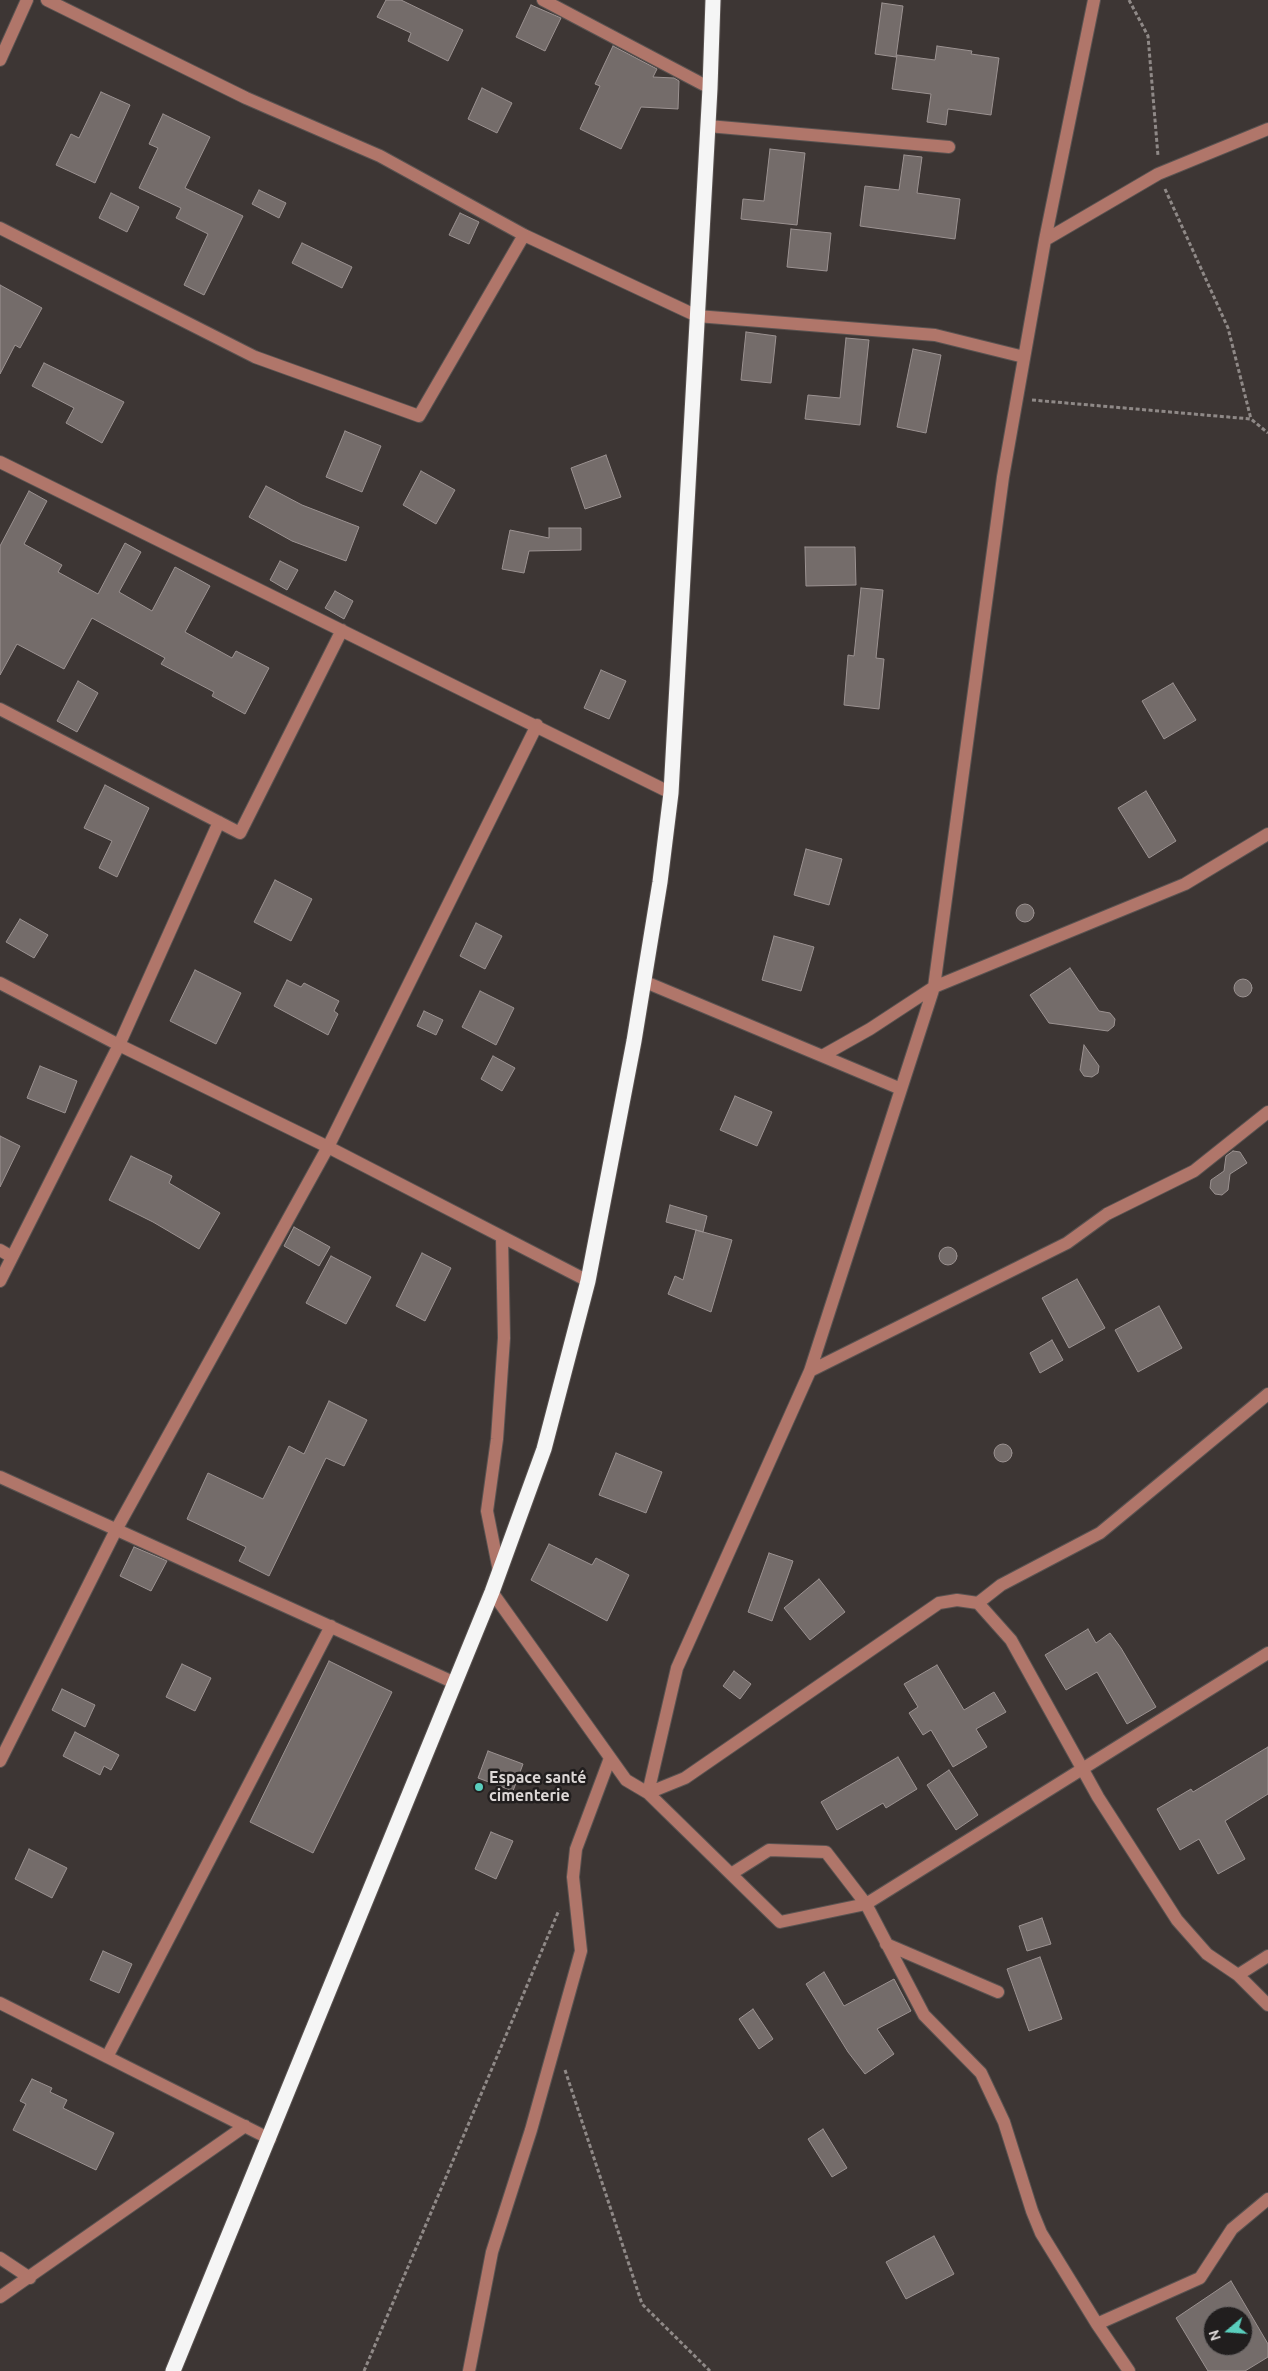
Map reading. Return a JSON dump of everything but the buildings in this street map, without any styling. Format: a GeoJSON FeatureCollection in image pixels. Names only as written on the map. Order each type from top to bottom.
{"type":"FeatureCollection","features":[{"type":"Feature","properties":{"kind":"highway"},"geometry":{"type":"LineString","coordinates":[[173,2371],[270,2139],[492,1592],[544,1449],[588,1281],[634,1041],[660,882],[671,793],[698,316],[713,0]]}},
{"type":"Feature","properties":{"kind":"street"},"geometry":{"type":"LineString","coordinates":[[0,60],[27,0]]}},
{"type":"Feature","properties":{"kind":"street"},"geometry":{"type":"LineString","coordinates":[[47,0],[246,98],[380,156],[524,235],[698,316],[935,335],[1024,357]]}},
{"type":"Feature","properties":{"kind":"street"},"geometry":{"type":"LineString","coordinates":[[543,0],[710,88]]}},
{"type":"Feature","properties":{"kind":"street"},"geometry":{"type":"LineString","coordinates":[[648,1793],[677,1668],[810,1371],[934,987],[1003,477],[1045,240],[1094,0]]}},
{"type":"Feature","properties":{"kind":"street"},"geometry":{"type":"LineString","coordinates":[[708,126],[949,147]]}},
{"type":"Feature","properties":{"kind":"street"},"geometry":{"type":"LineString","coordinates":[[1045,240],[1158,174],[1268,129]]}},
{"type":"Feature","properties":{"kind":"street"},"geometry":{"type":"LineString","coordinates":[[0,228],[255,357],[419,416],[524,235]]}},
{"type":"Feature","properties":{"kind":"street"},"geometry":{"type":"LineString","coordinates":[[0,462],[671,793]]}},
{"type":"Feature","properties":{"kind":"street"},"geometry":{"type":"LineString","coordinates":[[0,709],[240,833],[342,630]]}},
{"type":"Feature","properties":{"kind":"street"},"geometry":{"type":"LineString","coordinates":[[0,1761],[116,1530],[328,1147],[537,726]]}},
{"type":"Feature","properties":{"kind":"street"},"geometry":{"type":"LineString","coordinates":[[0,1281],[118,1045],[219,822]]}},
{"type":"Feature","properties":{"kind":"street"},"geometry":{"type":"LineString","coordinates":[[822,1056],[870,1029],[934,987],[1185,884],[1268,834]]}},
{"type":"Feature","properties":{"kind":"street"},"geometry":{"type":"LineString","coordinates":[[643,981],[901,1089]]}},
{"type":"Feature","properties":{"kind":"street"},"geometry":{"type":"LineString","coordinates":[[0,982],[118,1045],[328,1147],[588,1281]]}},
{"type":"Feature","properties":{"kind":"street"},"geometry":{"type":"LineString","coordinates":[[810,1371],[1067,1244],[1107,1214],[1194,1171],[1268,1112]]}},
{"type":"Feature","properties":{"kind":"street"},"geometry":{"type":"LineString","coordinates":[[499,1571],[487,1512],[497,1439],[504,1338],[502,1238]]}},
{"type":"Feature","properties":{"kind":"street"},"geometry":{"type":"LineString","coordinates":[[0,1250],[12,1257]]}},
{"type":"Feature","properties":{"kind":"street"},"geometry":{"type":"LineString","coordinates":[[978,1604],[1001,1585],[1100,1534],[1268,1394]]}},
{"type":"Feature","properties":{"kind":"street"},"geometry":{"type":"LineString","coordinates":[[0,1477],[455,1683]]}},
{"type":"Feature","properties":{"kind":"street"},"geometry":{"type":"LineString","coordinates":[[492,1592],[626,1780],[648,1793],[780,1922],[866,1904],[1268,1653]]}},
{"type":"Feature","properties":{"kind":"street"},"geometry":{"type":"LineString","coordinates":[[648,1793],[685,1778],[939,1603],[957,1600],[978,1604],[1011,1640],[1098,1797],[1177,1920],[1208,1954],[1238,1975],[1268,2005]]}},
{"type":"Feature","properties":{"kind":"street"},"geometry":{"type":"LineString","coordinates":[[107,2057],[331,1626]]}},
{"type":"Feature","properties":{"kind":"street"},"geometry":{"type":"LineString","coordinates":[[469,2371],[492,2252],[531,2130],[581,1950],[572,1877],[576,1849],[610,1758]]}},
{"type":"Feature","properties":{"kind":"street"},"geometry":{"type":"LineString","coordinates":[[731,1874],[769,1850],[826,1852],[866,1904],[924,2015],[981,2072],[1004,2122],[1032,2211],[1041,2233],[1097,2324],[1129,2371]]}},
{"type":"Feature","properties":{"kind":"street"},"geometry":{"type":"LineString","coordinates":[[886,1944],[998,1992]]}},
{"type":"Feature","properties":{"kind":"street"},"geometry":{"type":"LineString","coordinates":[[1238,1975],[1268,1956]]}},
{"type":"Feature","properties":{"kind":"street"},"geometry":{"type":"LineString","coordinates":[[0,2003],[270,2139]]}},
{"type":"Feature","properties":{"kind":"street"},"geometry":{"type":"LineString","coordinates":[[0,2297],[30,2278],[245,2126]]}},
{"type":"Feature","properties":{"kind":"street"},"geometry":{"type":"LineString","coordinates":[[1097,2324],[1200,2278],[1232,2229],[1268,2199]]}},
{"type":"Feature","properties":{"kind":"street"},"geometry":{"type":"LineString","coordinates":[[0,2258],[30,2278]]}},
{"type":"Feature","properties":{"kind":"path"},"geometry":{"type":"LineString","coordinates":[[1129,0],[1148,36],[1158,133],[1158,174],[1228,328],[1251,419]]}},
{"type":"Feature","properties":{"kind":"path"},"geometry":{"type":"LineString","coordinates":[[1016,398],[1251,419],[1268,433]]}},
{"type":"Feature","properties":{"kind":"path"},"geometry":{"type":"LineString","coordinates":[[364,2371],[561,1905]]}},
{"type":"Feature","properties":{"kind":"path"},"geometry":{"type":"LineString","coordinates":[[565,2069],[642,2304],[710,2371]]}},
{"type":"Feature","properties":{"kind":"place","name":"Espace santé cimenterie"},"geometry":{"type":"Point","coordinates":[479,1787]}}]}
